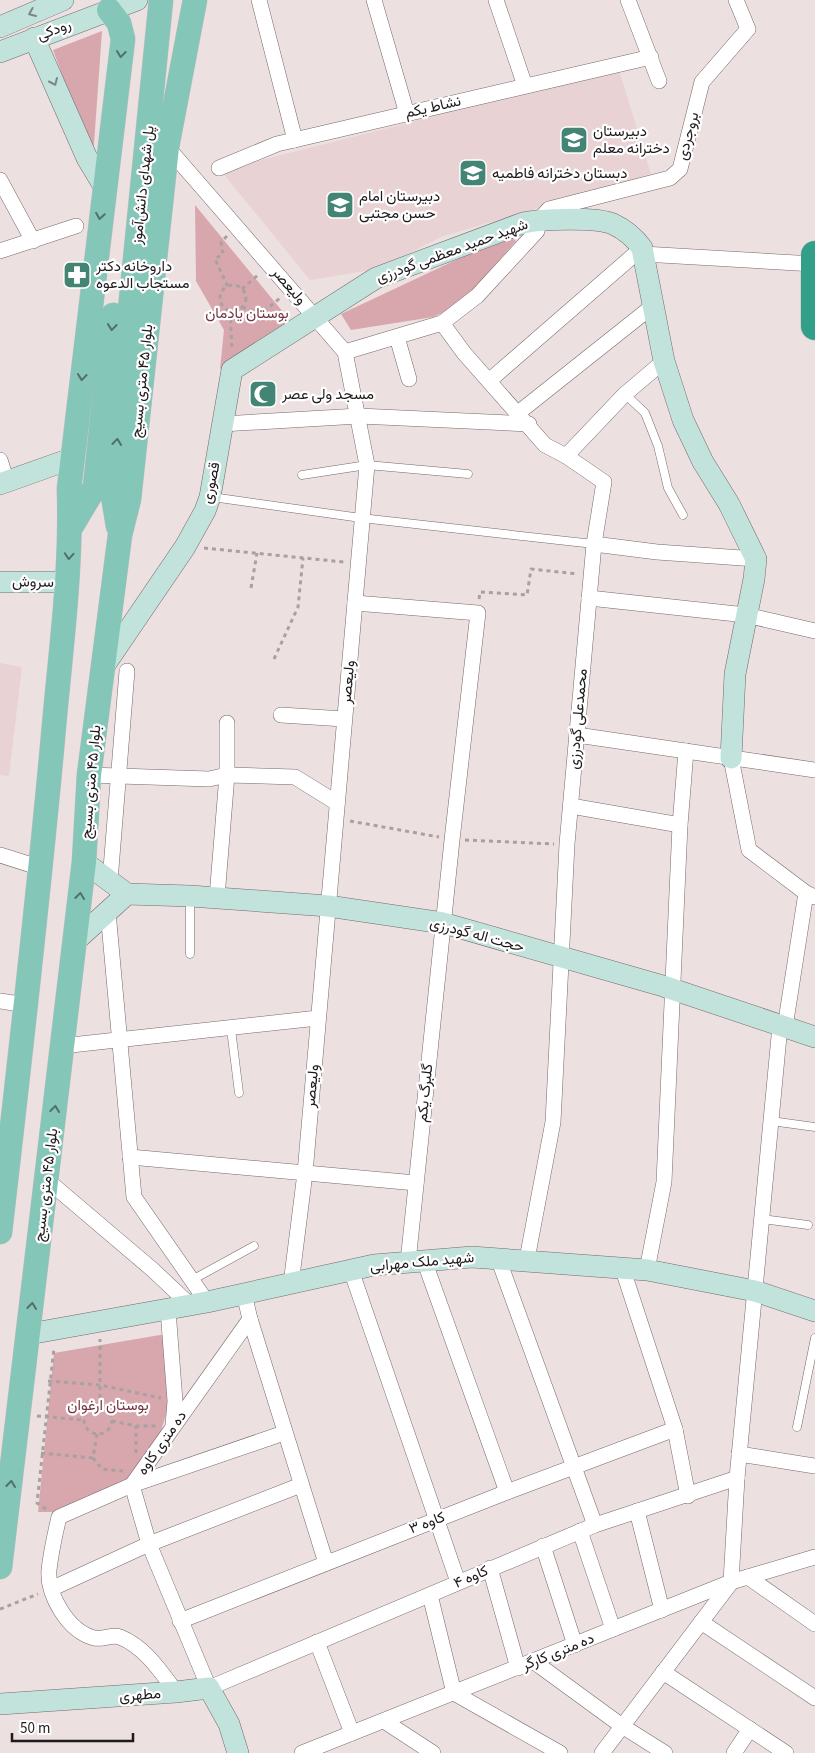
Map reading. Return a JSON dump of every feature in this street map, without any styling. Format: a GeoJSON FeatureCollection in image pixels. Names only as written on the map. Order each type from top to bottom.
{"type":"FeatureCollection","features":[{"type":"Feature","properties":{"kind":"highway"},"geometry":{"type":"LineString","coordinates":[[815,259],[815,326]]}},
{"type":"Feature","properties":{"kind":"main road","name":"پل شهدای دانش‌آموز"},"geometry":{"type":"LineString","coordinates":[[104,489],[147,0]]}},
{"type":"Feature","properties":{"kind":"main road","name":"پل شهدای دانش‌آموز"},"geometry":{"type":"LineString","coordinates":[[104,489],[161,0]]}},
{"type":"Feature","properties":{"kind":"main road","name":"بلوار ۴۵ متری بسیج"},"geometry":{"type":"LineString","coordinates":[[0,1567],[84,862],[89,775],[120,535],[129,499],[168,147],[195,0]]}},
{"type":"Feature","properties":{"kind":"main road"},"geometry":{"type":"LineString","coordinates":[[0,1232],[41,868],[71,528],[69,489],[123,39],[119,23],[109,10]]}},
{"type":"Feature","properties":{"kind":"main road"},"geometry":{"type":"LineString","coordinates":[[71,528],[104,489]]}},
{"type":"Feature","properties":{"kind":"main road"},"geometry":{"type":"LineString","coordinates":[[104,489],[120,535]]}},
{"type":"Feature","properties":{"kind":"street","name":"رودکی"},"geometry":{"type":"LineString","coordinates":[[0,52],[69,24],[137,0]]}},
{"type":"Feature","properties":{"kind":"street"},"geometry":{"type":"LineString","coordinates":[[259,0],[295,140]]}},
{"type":"Feature","properties":{"kind":"street"},"geometry":{"type":"LineString","coordinates":[[374,0],[407,114]]}},
{"type":"Feature","properties":{"kind":"street"},"geometry":{"type":"LineString","coordinates":[[496,0],[525,86]]}},
{"type":"Feature","properties":{"kind":"street"},"geometry":{"type":"LineString","coordinates":[[628,0],[659,81]]}},
{"type":"Feature","properties":{"kind":"street","name":"بروجردی"},"geometry":{"type":"LineString","coordinates":[[539,220],[550,208],[670,178],[680,169],[702,82],[748,29],[736,0]]}},
{"type":"Feature","properties":{"kind":"street","name":"رودکی"},"geometry":{"type":"LineString","coordinates":[[0,27],[62,1]]}},
{"type":"Feature","properties":{"kind":"street"},"geometry":{"type":"LineString","coordinates":[[62,1],[71,11],[69,24]]}},
{"type":"Feature","properties":{"kind":"street"},"geometry":{"type":"LineString","coordinates":[[34,38],[88,158],[105,188]]}},
{"type":"Feature","properties":{"kind":"street","name":"نشاط یکم"},"geometry":{"type":"LineString","coordinates":[[219,168],[277,144],[651,57]]}},
{"type":"Feature","properties":{"kind":"street","name":"ولیعصر"},"geometry":{"type":"LineString","coordinates":[[168,147],[345,352],[359,416],[367,465],[305,1173],[291,1284]]}},
{"type":"Feature","properties":{"kind":"street"},"geometry":{"type":"LineString","coordinates":[[0,180],[33,241]]}},
{"type":"Feature","properties":{"kind":"street","name":"شهید حمید معظمی گودرزی"},"geometry":{"type":"LineString","coordinates":[[316,317],[348,294],[376,278],[523,223],[539,220],[611,223],[634,236],[643,251]]}},
{"type":"Feature","properties":{"kind":"street","name":"شهید حمید معظمی گودرزی"},"geometry":{"type":"LineString","coordinates":[[345,352],[442,323],[477,296],[537,231],[539,220]]}},
{"type":"Feature","properties":{"kind":"street"},"geometry":{"type":"LineString","coordinates":[[0,251],[76,226]]}},
{"type":"Feature","properties":{"kind":"street"},"geometry":{"type":"LineString","coordinates":[[602,1753],[731,1582],[739,1454],[771,1121],[783,1027],[810,895],[749,850],[732,758],[735,674],[756,559],[729,504],[703,462],[683,420],[664,361],[643,251]]}},
{"type":"Feature","properties":{"kind":"street"},"geometry":{"type":"LineString","coordinates":[[490,380],[643,251],[815,259]]}},
{"type":"Feature","properties":{"kind":"street"},"geometry":{"type":"LineString","coordinates":[[518,413],[654,305]]}},
{"type":"Feature","properties":{"kind":"street"},"geometry":{"type":"LineString","coordinates":[[232,370],[316,317]]}},
{"type":"Feature","properties":{"kind":"street"},"geometry":{"type":"LineString","coordinates":[[442,323],[464,353],[529,424],[545,445],[566,456],[626,394],[664,361]]}},
{"type":"Feature","properties":{"kind":"street"},"geometry":{"type":"LineString","coordinates":[[397,337],[409,379]]}},
{"type":"Feature","properties":{"kind":"street","name":"قصوری"},"geometry":{"type":"LineString","coordinates":[[104,666],[185,547],[205,511],[210,497],[232,370]]}},
{"type":"Feature","properties":{"kind":"street"},"geometry":{"type":"LineString","coordinates":[[222,424],[359,416],[529,424]]}},
{"type":"Feature","properties":{"kind":"street","name":"محمدعلی گودرزی"},"geometry":{"type":"LineString","coordinates":[[528,1259],[553,1122],[570,806],[594,544],[604,482],[566,456]]}},
{"type":"Feature","properties":{"kind":"street"},"geometry":{"type":"LineString","coordinates":[[0,460],[3,483],[73,458]]}},
{"type":"Feature","properties":{"kind":"street"},"geometry":{"type":"LineString","coordinates":[[594,544],[657,552],[756,559]]}},
{"type":"Feature","properties":{"kind":"street","name":"سروش"},"geometry":{"type":"LineString","coordinates":[[0,582],[67,582]]}},
{"type":"Feature","properties":{"kind":"street"},"geometry":{"type":"LineString","coordinates":[[589,598],[746,615],[815,631]]}},
{"type":"Feature","properties":{"kind":"street"},"geometry":{"type":"LineString","coordinates":[[355,603],[478,613]]}},
{"type":"Feature","properties":{"kind":"street","name":"گلبرگ یکم"},"geometry":{"type":"LineString","coordinates":[[416,1261],[416,1183],[478,613]]}},
{"type":"Feature","properties":{"kind":"street"},"geometry":{"type":"LineString","coordinates":[[110,881],[127,671]]}},
{"type":"Feature","properties":{"kind":"street"},"geometry":{"type":"LineString","coordinates":[[281,715],[344,719]]}},
{"type":"Feature","properties":{"kind":"street"},"geometry":{"type":"LineString","coordinates":[[217,897],[227,775],[227,723]]}},
{"type":"Feature","properties":{"kind":"street"},"geometry":{"type":"LineString","coordinates":[[577,736],[815,770]]}},
{"type":"Feature","properties":{"kind":"street"},"geometry":{"type":"LineString","coordinates":[[647,1270],[664,1182],[680,825],[686,752]]}},
{"type":"Feature","properties":{"kind":"street"},"geometry":{"type":"LineString","coordinates":[[89,775],[209,779],[227,775],[295,777],[336,810]]}},
{"type":"Feature","properties":{"kind":"street"},"geometry":{"type":"LineString","coordinates":[[570,806],[680,825]]}},
{"type":"Feature","properties":{"kind":"street"},"geometry":{"type":"LineString","coordinates":[[0,856],[41,868]]}},
{"type":"Feature","properties":{"kind":"street"},"geometry":{"type":"LineString","coordinates":[[74,942],[127,894],[84,862]]}},
{"type":"Feature","properties":{"kind":"street","name":"حجت اله گودرزی"},"geometry":{"type":"LineString","coordinates":[[127,894],[217,897],[328,906],[443,924],[672,990],[815,1036]]}},
{"type":"Feature","properties":{"kind":"street"},"geometry":{"type":"LineString","coordinates":[[108,912],[118,1040],[134,1196],[192,1280],[198,1303]]}},
{"type":"Feature","properties":{"kind":"street"},"geometry":{"type":"LineString","coordinates":[[0,1000],[26,1005]]}},
{"type":"Feature","properties":{"kind":"street"},"geometry":{"type":"LineString","coordinates":[[62,1046],[318,1018]]}},
{"type":"Feature","properties":{"kind":"street"},"geometry":{"type":"LineString","coordinates":[[130,1157],[416,1183]]}},
{"type":"Feature","properties":{"kind":"street"},"geometry":{"type":"LineString","coordinates":[[47,1180],[153,1270],[198,1303]]}},
{"type":"Feature","properties":{"kind":"street","name":"شهید ملک مهرابی"},"geometry":{"type":"LineString","coordinates":[[29,1334],[168,1310],[374,1265],[472,1256],[647,1270],[755,1291],[815,1311]]}},
{"type":"Feature","properties":{"kind":"street"},"geometry":{"type":"LineString","coordinates":[[498,1258],[595,1525]]}},
{"type":"Feature","properties":{"kind":"street"},"geometry":{"type":"LineString","coordinates":[[416,1261],[507,1492]]}},
{"type":"Feature","properties":{"kind":"street"},"geometry":{"type":"LineString","coordinates":[[622,1267],[675,1429],[688,1496]]}},
{"type":"Feature","properties":{"kind":"street"},"geometry":{"type":"LineString","coordinates":[[352,1270],[458,1582]]}},
{"type":"Feature","properties":{"kind":"street"},"geometry":{"type":"LineString","coordinates":[[244,1294],[284,1433],[326,1563]]}},
{"type":"Feature","properties":{"kind":"street"},"geometry":{"type":"LineString","coordinates":[[168,1310],[175,1401],[173,1426]]}},
{"type":"Feature","properties":{"kind":"street","name":"ده متری کاوه"},"geometry":{"type":"LineString","coordinates":[[209,1688],[149,1544],[132,1485],[250,1319]]}},
{"type":"Feature","properties":{"kind":"street","name":"کاوه ۳"},"geometry":{"type":"LineString","coordinates":[[180,1621],[507,1492],[675,1429]]}},
{"type":"Feature","properties":{"kind":"street"},"geometry":{"type":"LineString","coordinates":[[176,1692],[155,1662],[126,1640],[117,1636],[95,1639],[79,1632],[67,1622],[57,1604],[49,1572],[58,1517],[132,1485],[284,1433]]}},
{"type":"Feature","properties":{"kind":"street"},"geometry":{"type":"LineString","coordinates":[[739,1454],[815,1466]]}},
{"type":"Feature","properties":{"kind":"street","name":"کاوه ۴"},"geometry":{"type":"LineString","coordinates":[[209,1688],[595,1525],[688,1496],[737,1478]]}},
{"type":"Feature","properties":{"kind":"street"},"geometry":{"type":"LineString","coordinates":[[53,1588],[149,1544],[301,1485]]}},
{"type":"Feature","properties":{"kind":"street"},"geometry":{"type":"LineString","coordinates":[[637,1511],[662,1610]]}},
{"type":"Feature","properties":{"kind":"street"},"geometry":{"type":"LineString","coordinates":[[580,1531],[613,1630]]}},
{"type":"Feature","properties":{"kind":"street"},"geometry":{"type":"LineString","coordinates":[[543,1546],[575,1645]]}},
{"type":"Feature","properties":{"kind":"street","name":"ده متری کارگر"},"geometry":{"type":"LineString","coordinates":[[302,1753],[327,1749],[352,1733],[731,1582],[814,1559]]}},
{"type":"Feature","properties":{"kind":"street"},"geometry":{"type":"LineString","coordinates":[[490,1568],[518,1668]]}},
{"type":"Feature","properties":{"kind":"street"},"geometry":{"type":"LineString","coordinates":[[748,1577],[815,1624]]}},
{"type":"Feature","properties":{"kind":"street"},"geometry":{"type":"LineString","coordinates":[[430,1594],[454,1693],[560,1753]]}},
{"type":"Feature","properties":{"kind":"street"},"geometry":{"type":"LineString","coordinates":[[702,1622],[815,1698]]}},
{"type":"Feature","properties":{"kind":"street"},"geometry":{"type":"LineString","coordinates":[[316,1642],[352,1733]]}},
{"type":"Feature","properties":{"kind":"street"},"geometry":{"type":"LineString","coordinates":[[534,1661],[622,1726],[665,1753]]}},
{"type":"Feature","properties":{"kind":"street"},"geometry":{"type":"LineString","coordinates":[[663,1672],[786,1753]]}},
{"type":"Feature","properties":{"kind":"street"},"geometry":{"type":"LineString","coordinates":[[209,1688],[229,1724],[238,1753]]}},
{"type":"Feature","properties":{"kind":"street","name":"مطهری"},"geometry":{"type":"LineString","coordinates":[[0,1704],[209,1688]]}},
{"type":"Feature","properties":{"kind":"street"},"geometry":{"type":"LineString","coordinates":[[384,1720],[433,1753]]}},
{"type":"Feature","properties":{"kind":"street"},"geometry":{"type":"LineString","coordinates":[[734,1753],[750,1729]]}},
{"type":"Feature","properties":{"kind":"lane"},"geometry":{"type":"LineString","coordinates":[[626,394],[645,413],[658,446],[668,488],[683,515]]}},
{"type":"Feature","properties":{"kind":"lane"},"geometry":{"type":"LineString","coordinates":[[302,475],[367,465],[468,474]]}},
{"type":"Feature","properties":{"kind":"lane"},"geometry":{"type":"LineString","coordinates":[[210,497],[361,518],[594,544]]}},
{"type":"Feature","properties":{"kind":"lane"},"geometry":{"type":"LineString","coordinates":[[190,896],[190,954]]}},
{"type":"Feature","properties":{"kind":"lane"},"geometry":{"type":"LineString","coordinates":[[231,1029],[239,1093]]}},
{"type":"Feature","properties":{"kind":"lane"},"geometry":{"type":"LineString","coordinates":[[771,1121],[815,1127]]}},
{"type":"Feature","properties":{"kind":"lane"},"geometry":{"type":"LineString","coordinates":[[762,1219],[808,1225]]}},
{"type":"Feature","properties":{"kind":"lane"},"geometry":{"type":"LineString","coordinates":[[192,1280],[254,1246]]}},
{"type":"Feature","properties":{"kind":"lane"},"geometry":{"type":"LineString","coordinates":[[797,1427],[815,1338]]}},
{"type":"Feature","properties":{"kind":"path"},"geometry":{"type":"LineString","coordinates":[[228,287],[215,258],[223,254],[221,242],[238,228]]}},
{"type":"Feature","properties":{"kind":"path"},"geometry":{"type":"LineString","coordinates":[[242,289],[270,265]]}},
{"type":"Feature","properties":{"kind":"path"},"geometry":{"type":"LineString","coordinates":[[230,311],[224,307],[220,300],[222,292],[228,287],[235,286],[242,289],[246,296],[242,307]]}},
{"type":"Feature","properties":{"kind":"path"},"geometry":{"type":"LineString","coordinates":[[230,311],[242,307],[261,314],[291,289]]}},
{"type":"Feature","properties":{"kind":"path"},"geometry":{"type":"LineString","coordinates":[[230,311],[232,370]]}},
{"type":"Feature","properties":{"kind":"path"},"geometry":{"type":"LineString","coordinates":[[185,547],[357,563]]}},
{"type":"Feature","properties":{"kind":"path"},"geometry":{"type":"LineString","coordinates":[[252,588],[257,553]]}},
{"type":"Feature","properties":{"kind":"path"},"geometry":{"type":"LineString","coordinates":[[274,659],[298,607],[303,558]]}},
{"type":"Feature","properties":{"kind":"path"},"geometry":{"type":"LineString","coordinates":[[478,613],[480,592],[528,595],[531,570],[591,576]]}},
{"type":"Feature","properties":{"kind":"path"},"geometry":{"type":"LineString","coordinates":[[336,810],[452,840],[567,844]]}},
{"type":"Feature","properties":{"kind":"path"},"geometry":{"type":"LineString","coordinates":[[91,1339],[100,1337],[100,1406]]}},
{"type":"Feature","properties":{"kind":"path"},"geometry":{"type":"LineString","coordinates":[[58,1517],[37,1503],[52,1348],[62,1346]]}},
{"type":"Feature","properties":{"kind":"path"},"geometry":{"type":"LineString","coordinates":[[48,1381],[100,1385],[175,1401]]}},
{"type":"Feature","properties":{"kind":"path"},"geometry":{"type":"LineString","coordinates":[[100,1406],[108,1410],[112,1421],[106,1432],[97,1434],[88,1430],[84,1420],[88,1410],[100,1406]]}},
{"type":"Feature","properties":{"kind":"path"},"geometry":{"type":"LineString","coordinates":[[19,1415],[84,1420]]}},
{"type":"Feature","properties":{"kind":"path"},"geometry":{"type":"LineString","coordinates":[[112,1421],[136,1426],[173,1426]]}},
{"type":"Feature","properties":{"kind":"path"},"geometry":{"type":"LineString","coordinates":[[132,1485],[131,1469],[136,1458],[136,1426]]}},
{"type":"Feature","properties":{"kind":"path"},"geometry":{"type":"LineString","coordinates":[[93,1458],[97,1434]]}},
{"type":"Feature","properties":{"kind":"path"},"geometry":{"type":"LineString","coordinates":[[41,1453],[93,1458],[102,1469],[119,1472],[131,1469]]}},
{"type":"Feature","properties":{"kind":"path"},"geometry":{"type":"LineString","coordinates":[[0,1609],[53,1588]]}},
{"type":"Feature","properties":{"kind":"shaded area"},"geometry":{"type":"Polygon","coordinates":[[[619,70],[651,174],[441,237],[378,269],[310,280],[222,172],[261,160],[408,123],[408,121],[409,123],[459,108],[619,70]]]}},
{"type":"Feature","properties":{"kind":"shaded area"},"geometry":{"type":"Polygon","coordinates":[[[0,663],[22,667],[9,776],[0,775],[0,663]]]}},
{"type":"Feature","properties":{"kind":"green space"},"geometry":{"type":"Polygon","coordinates":[[[102,31],[93,158],[53,50],[102,31]]]}},
{"type":"Feature","properties":{"kind":"green space","name":"بوستان یادمان"},"geometry":{"type":"Polygon","coordinates":[[[195,205],[292,323],[220,369],[224,330],[196,281],[195,205]]]}},
{"type":"Feature","properties":{"kind":"green space"},"geometry":{"type":"Polygon","coordinates":[[[509,235],[516,241],[460,305],[433,317],[351,330],[341,314],[509,235]]]}},
{"type":"Feature","properties":{"kind":"green space","name":"بوستان ارغوان"},"geometry":{"type":"Polygon","coordinates":[[[166,1334],[169,1404],[159,1438],[132,1475],[106,1493],[62,1512],[38,1512],[54,1353],[166,1334]]]}},
{"type":"Feature","properties":{"kind":"place","name":"دبیرستان دخترانه معلم"},"geometry":{"type":"Point","coordinates":[574,140]}},
{"type":"Feature","properties":{"kind":"place","name":"دبستان دخترانه فاطمیه"},"geometry":{"type":"Point","coordinates":[473,173]}},
{"type":"Feature","properties":{"kind":"place","name":"دبیرستان امام حسن مجتبی"},"geometry":{"type":"Point","coordinates":[340,205]}},
{"type":"Feature","properties":{"kind":"place","name":"داروخانه دکتر مستجاب الدعوه"},"geometry":{"type":"Point","coordinates":[77,275]}},
{"type":"Feature","properties":{"kind":"place","name":"مسجد ولی عصر"},"geometry":{"type":"Point","coordinates":[263,394]}}]}
